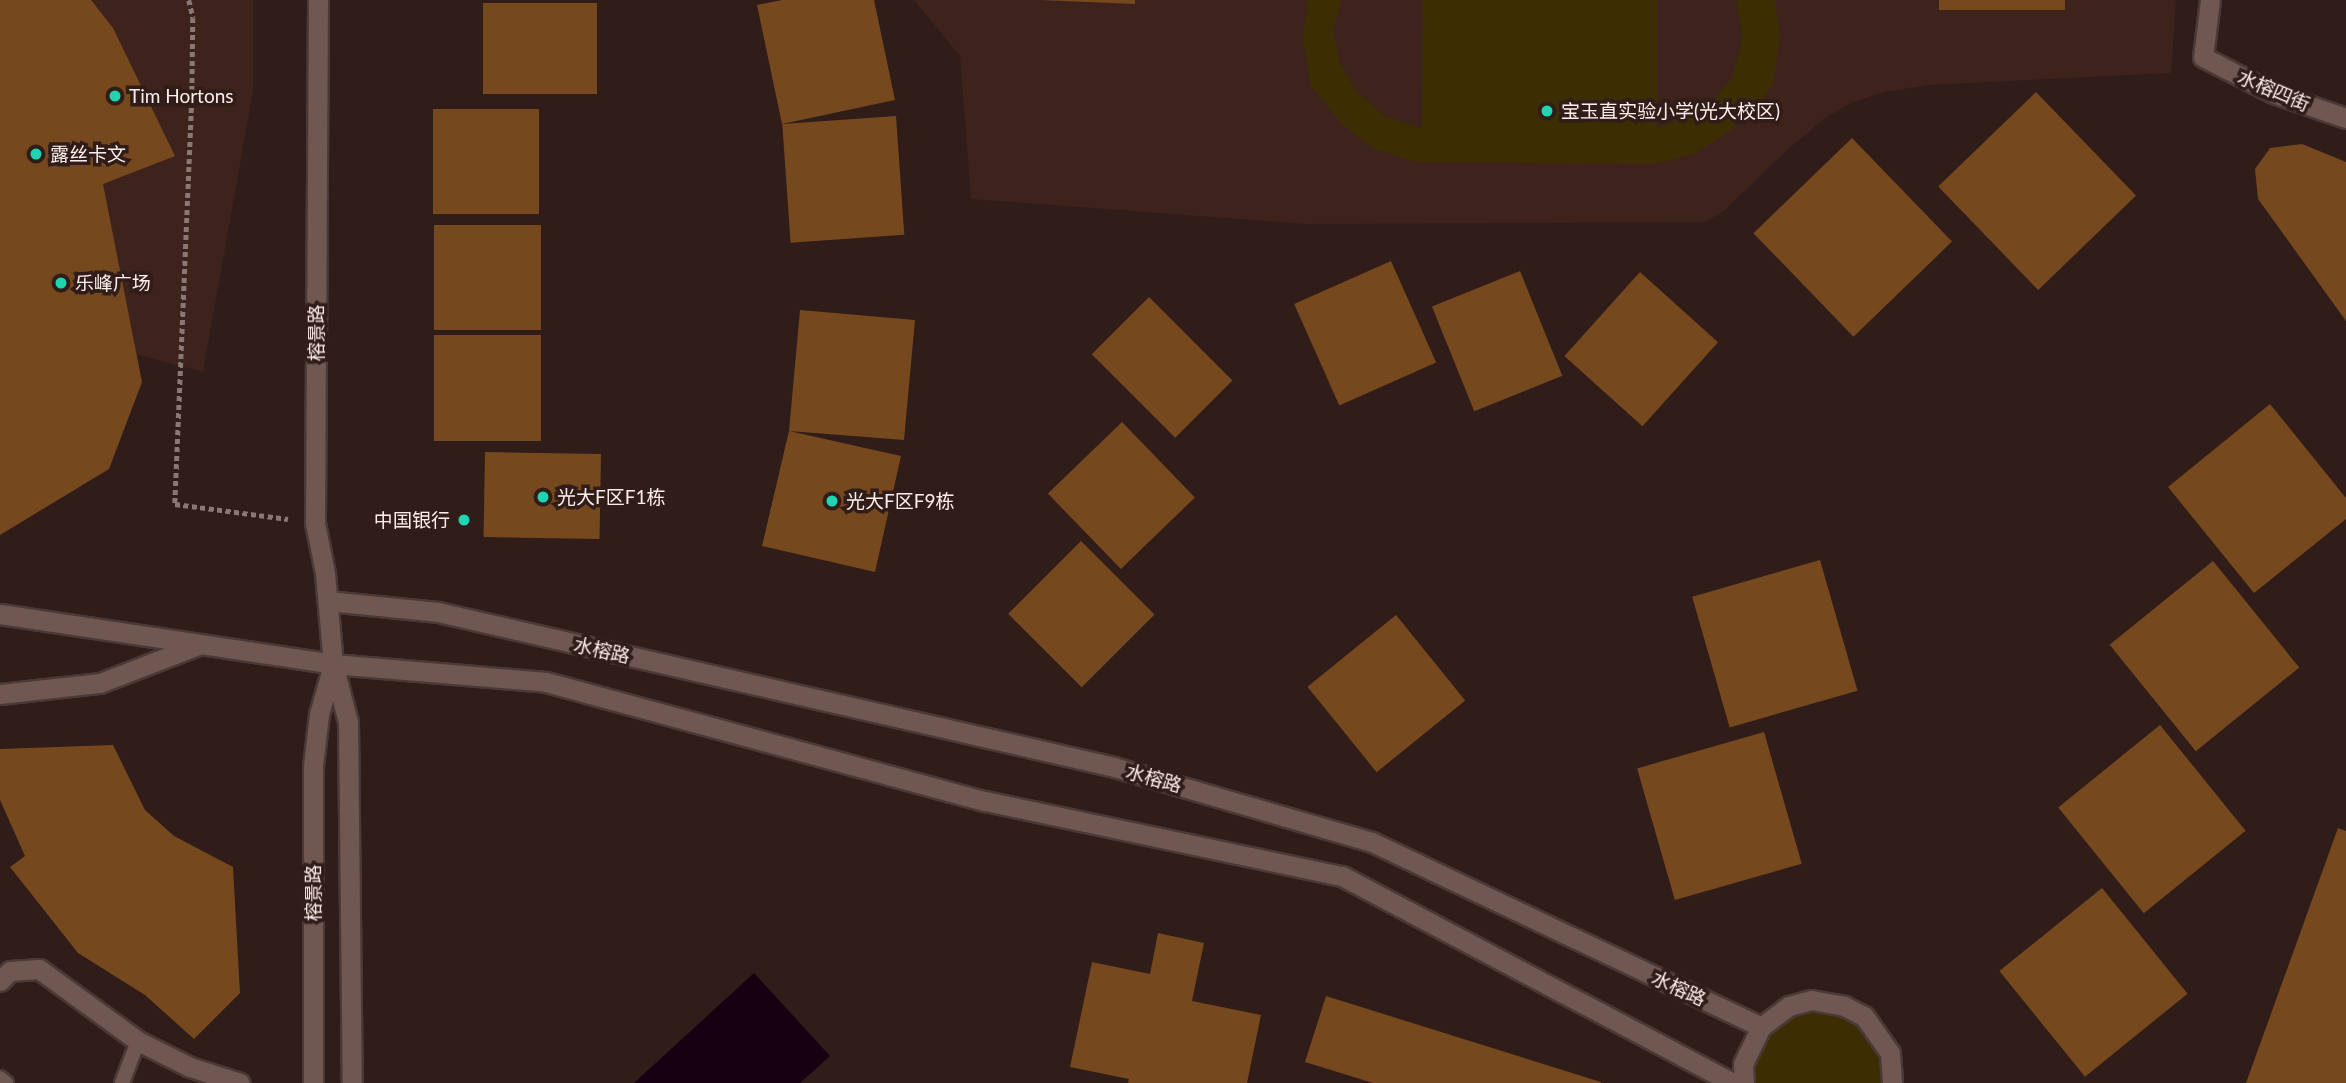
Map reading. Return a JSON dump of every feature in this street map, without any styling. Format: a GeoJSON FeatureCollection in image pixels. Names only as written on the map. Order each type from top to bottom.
{"type":"FeatureCollection","features":[{"type":"Feature","properties":{"kind":"street","name":"榕景路"},"geometry":{"type":"LineString","coordinates":[[318,0],[316,523],[328,601],[333,664],[348,722],[352,1083]]}},
{"type":"Feature","properties":{"kind":"street","name":"水榕四街"},"geometry":{"type":"LineString","coordinates":[[2210,0],[2203,57],[2273,93],[2346,118]]}},
{"type":"Feature","properties":{"kind":"street","name":"水榕路"},"geometry":{"type":"LineString","coordinates":[[328,601],[438,612],[1101,764],[1359,838],[1761,1027]]}},
{"type":"Feature","properties":{"kind":"street"},"geometry":{"type":"LineString","coordinates":[[0,614],[333,664],[546,682],[985,801],[1342,876],[1733,1083]]}},
{"type":"Feature","properties":{"kind":"street"},"geometry":{"type":"LineString","coordinates":[[0,694],[100,682],[199,645]]}},
{"type":"Feature","properties":{"kind":"street","name":"榕景路"},"geometry":{"type":"LineString","coordinates":[[313,1083],[313,766],[319,714],[333,664]]}},
{"type":"Feature","properties":{"kind":"street"},"geometry":{"type":"LineString","coordinates":[[0,981],[10,971],[39,969],[138,1041],[190,1067],[240,1083]]}},
{"type":"Feature","properties":{"kind":"street"},"geometry":{"type":"LineString","coordinates":[[1744,1083],[1743,1064],[1748,1048],[1761,1027],[1789,1006],[1811,1000],[1844,1006],[1864,1016],[1890,1053],[1892,1083]]}},
{"type":"Feature","properties":{"kind":"lane"},"geometry":{"type":"LineString","coordinates":[[122,1083],[138,1041]]}},
{"type":"Feature","properties":{"kind":"lane"},"geometry":{"type":"LineString","coordinates":[[0,1078],[6,1083]]}},
{"type":"Feature","properties":{"kind":"path"},"geometry":{"type":"LineString","coordinates":[[189,0],[193,18],[192,99],[175,504],[316,523]]}},
{"type":"Feature","properties":{"kind":"shaded area"},"geometry":{"type":"Polygon","coordinates":[[[0,0],[253,0],[253,91],[203,372],[0,318],[0,0]]]}},
{"type":"Feature","properties":{"kind":"shaded area","name":"宝玉直实验小学(光大校区)"},"geometry":{"type":"Polygon","coordinates":[[[914,0],[2176,0],[2171,73],[1928,85],[1885,92],[1853,102],[1824,119],[1786,151],[1724,211],[1705,222],[1306,224],[971,199],[960,56],[914,0]]]}},
{"type":"Feature","properties":{"kind":"shaded area"},"geometry":{"type":"Polygon","coordinates":[[[1308,0],[1341,0],[1333,30],[1339,61],[1354,89],[1385,117],[1422,128],[1423,0],[1657,0],[1657,128],[1685,118],[1712,102],[1732,78],[1743,37],[1736,0],[1775,0],[1780,38],[1773,84],[1755,109],[1723,136],[1693,154],[1656,164],[1416,162],[1371,147],[1341,123],[1311,86],[1303,40],[1308,0]]]}},
{"type":"Feature","properties":{"kind":"shaded area"},"geometry":{"type":"Polygon","coordinates":[[[754,973],[830,1056],[800,1083],[634,1083],[754,973]]]}},
{"type":"Feature","properties":{"kind":"shaded area"},"geometry":{"type":"Polygon","coordinates":[[[1823,1002],[1879,1036],[1888,1083],[1748,1083],[1747,1076],[1775,1017],[1823,1002]]]}},
{"type":"Feature","properties":{"kind":"building","name":"乐峰广场"},"geometry":{"type":"Polygon","coordinates":[[[0,0],[91,0],[113,28],[175,156],[103,184],[142,382],[109,469],[0,535],[0,0]]]}},
{"type":"Feature","properties":{"kind":"building"},"geometry":{"type":"Polygon","coordinates":[[[782,0],[874,0],[895,100],[782,124],[757,5],[782,0]]]}},
{"type":"Feature","properties":{"kind":"building"},"geometry":{"type":"Polygon","coordinates":[[[1040,0],[1135,0],[1135,4],[1040,0]]]}},
{"type":"Feature","properties":{"kind":"building"},"geometry":{"type":"Polygon","coordinates":[[[1939,0],[2065,0],[2065,10],[1939,10],[1939,0]]]}},
{"type":"Feature","properties":{"kind":"building"},"geometry":{"type":"Polygon","coordinates":[[[483,3],[597,3],[597,94],[483,94],[483,3]]]}},
{"type":"Feature","properties":{"kind":"building"},"geometry":{"type":"Polygon","coordinates":[[[2036,92],[2136,196],[2038,290],[1938,186],[2036,92]]]}},
{"type":"Feature","properties":{"kind":"building"},"geometry":{"type":"Polygon","coordinates":[[[433,109],[539,109],[539,214],[433,214],[433,109]]]}},
{"type":"Feature","properties":{"kind":"building"},"geometry":{"type":"Polygon","coordinates":[[[896,116],[904,235],[791,243],[782,124],[896,116]]]}},
{"type":"Feature","properties":{"kind":"building"},"geometry":{"type":"Polygon","coordinates":[[[1852,138],[1952,242],[1853,337],[1753,233],[1852,138]]]}},
{"type":"Feature","properties":{"kind":"building"},"geometry":{"type":"Polygon","coordinates":[[[2302,144],[2346,162],[2346,321],[2258,199],[2255,169],[2270,148],[2302,144]]]}},
{"type":"Feature","properties":{"kind":"building"},"geometry":{"type":"Polygon","coordinates":[[[434,225],[541,225],[541,330],[434,330],[434,225]]]}},
{"type":"Feature","properties":{"kind":"building"},"geometry":{"type":"Polygon","coordinates":[[[1391,261],[1436,362],[1339,406],[1294,304],[1391,261]]]}},
{"type":"Feature","properties":{"kind":"building"},"geometry":{"type":"Polygon","coordinates":[[[1520,271],[1562,376],[1474,411],[1432,307],[1520,271]]]}},
{"type":"Feature","properties":{"kind":"building"},"geometry":{"type":"Polygon","coordinates":[[[1640,272],[1718,342],[1642,426],[1564,356],[1640,272]]]}},
{"type":"Feature","properties":{"kind":"building"},"geometry":{"type":"Polygon","coordinates":[[[1149,297],[1232,380],[1175,438],[1092,354],[1149,297]]]}},
{"type":"Feature","properties":{"kind":"building"},"geometry":{"type":"Polygon","coordinates":[[[800,310],[915,320],[904,440],[789,431],[800,310]]]}},
{"type":"Feature","properties":{"kind":"building"},"geometry":{"type":"Polygon","coordinates":[[[434,335],[541,335],[541,441],[434,441],[434,335]]]}},
{"type":"Feature","properties":{"kind":"building"},"geometry":{"type":"Polygon","coordinates":[[[2270,404],[2346,498],[2346,519],[2254,593],[2168,487],[2270,404]]]}},
{"type":"Feature","properties":{"kind":"building"},"geometry":{"type":"Polygon","coordinates":[[[1122,422],[1195,498],[1121,569],[1048,494],[1122,422]]]}},
{"type":"Feature","properties":{"kind":"building","name":"光大F区F9栋"},"geometry":{"type":"Polygon","coordinates":[[[789,431],[901,456],[875,572],[762,546],[789,431]]]}},
{"type":"Feature","properties":{"kind":"building","name":"光大F区F1栋"},"geometry":{"type":"Polygon","coordinates":[[[485,452],[601,454],[600,539],[484,537],[485,452]]]}},
{"type":"Feature","properties":{"kind":"building"},"geometry":{"type":"Polygon","coordinates":[[[1081,541],[1155,615],[1082,687],[1008,614],[1081,541]]]}},
{"type":"Feature","properties":{"kind":"building"},"geometry":{"type":"Polygon","coordinates":[[[1820,560],[1857,691],[1730,727],[1692,597],[1820,560]]]}},
{"type":"Feature","properties":{"kind":"building"},"geometry":{"type":"Polygon","coordinates":[[[2213,561],[2299,667],[2196,751],[2110,645],[2213,561]]]}},
{"type":"Feature","properties":{"kind":"building"},"geometry":{"type":"Polygon","coordinates":[[[1396,615],[1465,700],[1377,772],[1307,687],[1396,615]]]}},
{"type":"Feature","properties":{"kind":"building"},"geometry":{"type":"Polygon","coordinates":[[[2160,725],[2246,831],[2144,913],[2058,807],[2160,725]]]}},
{"type":"Feature","properties":{"kind":"building"},"geometry":{"type":"Polygon","coordinates":[[[1764,732],[1802,864],[1675,900],[1637,768],[1764,732]]]}},
{"type":"Feature","properties":{"kind":"building"},"geometry":{"type":"Polygon","coordinates":[[[113,745],[145,810],[174,836],[233,867],[240,993],[194,1039],[145,995],[78,953],[10,867],[25,856],[0,800],[0,749],[113,745]]]}},
{"type":"Feature","properties":{"kind":"building"},"geometry":{"type":"Polygon","coordinates":[[[2338,828],[2346,831],[2346,1083],[2246,1083],[2338,828]]]}},
{"type":"Feature","properties":{"kind":"building"},"geometry":{"type":"Polygon","coordinates":[[[2102,888],[2188,994],[2085,1077],[1999,971],[2102,888]]]}},
{"type":"Feature","properties":{"kind":"building"},"geometry":{"type":"Polygon","coordinates":[[[1158,933],[1204,943],[1192,1001],[1261,1015],[1247,1083],[1128,1083],[1129,1079],[1070,1067],[1092,962],[1150,974],[1158,933]]]}},
{"type":"Feature","properties":{"kind":"building"},"geometry":{"type":"Polygon","coordinates":[[[1326,996],[1601,1083],[1373,1083],[1305,1062],[1326,996]]]}},
{"type":"Feature","properties":{"kind":"place","name":"Tim Hortons"},"geometry":{"type":"Point","coordinates":[115,96]}},
{"type":"Feature","properties":{"kind":"place","name":"宝玉直实验小学(光大校区)"},"geometry":{"type":"Point","coordinates":[1547,111]}},
{"type":"Feature","properties":{"kind":"place","name":"露丝卡文"},"geometry":{"type":"Point","coordinates":[36,154]}},
{"type":"Feature","properties":{"kind":"place","name":"乐峰广场"},"geometry":{"type":"Point","coordinates":[61,283]}},
{"type":"Feature","properties":{"kind":"place","name":"光大F区F1栋"},"geometry":{"type":"Point","coordinates":[543,497]}},
{"type":"Feature","properties":{"kind":"place","name":"光大F区F9栋"},"geometry":{"type":"Point","coordinates":[832,501]}},
{"type":"Feature","properties":{"kind":"place","name":"中国银行"},"geometry":{"type":"Point","coordinates":[464,520]}}]}
